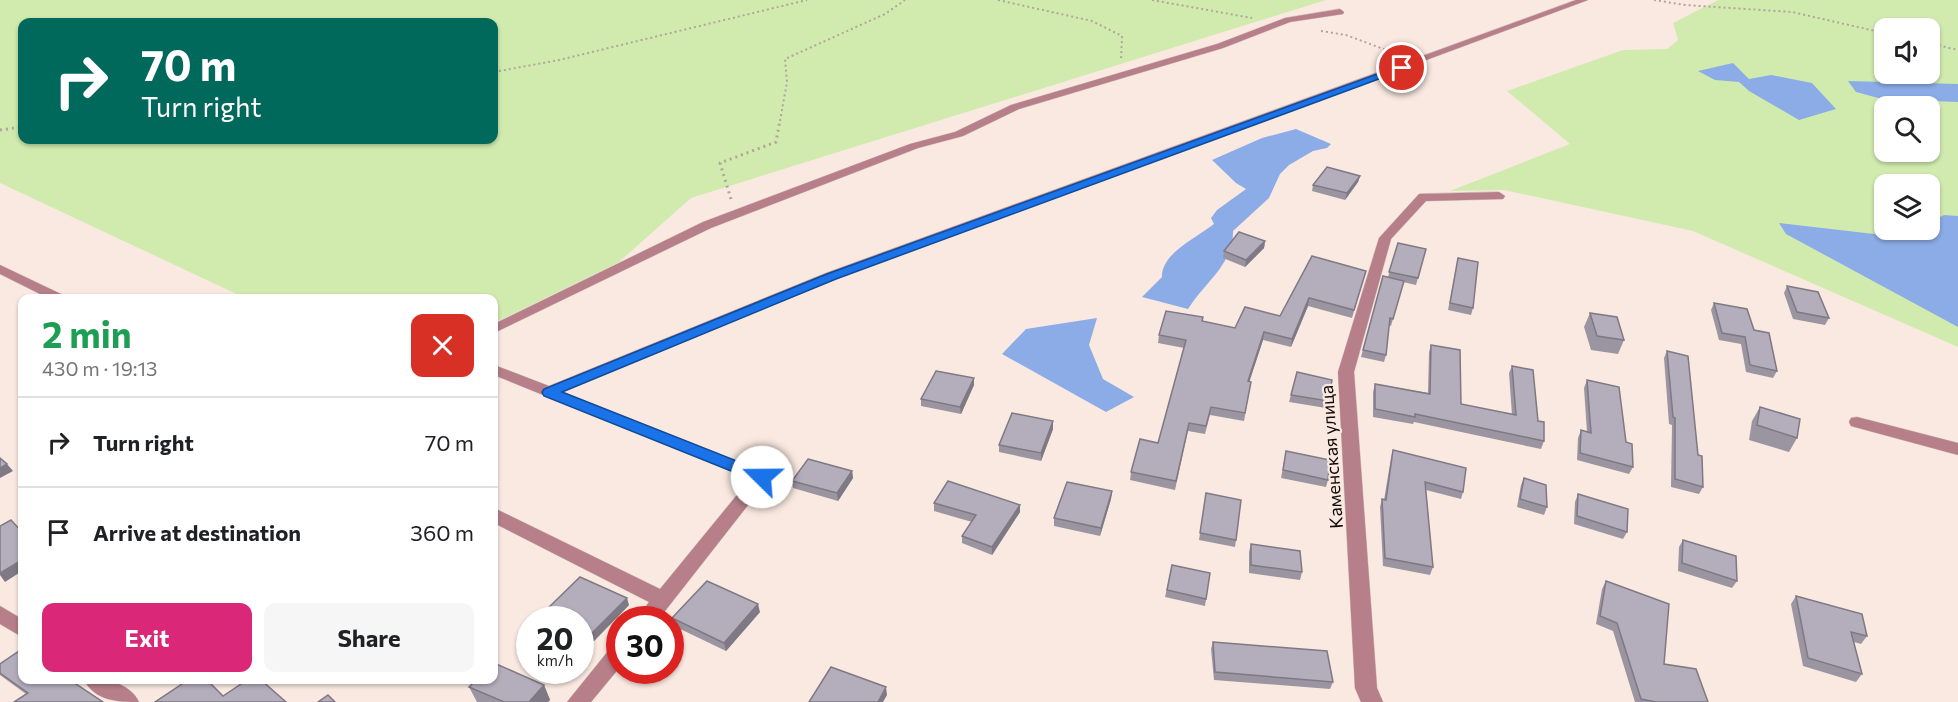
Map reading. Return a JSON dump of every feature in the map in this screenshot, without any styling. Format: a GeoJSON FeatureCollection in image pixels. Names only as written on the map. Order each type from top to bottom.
{"type":"FeatureCollection","features":[{"type":"Feature","properties":{"kind":"street"},"geometry":{"type":"LineString","coordinates":[[549,392],[831,276],[1584,0]]}},
{"type":"Feature","properties":{"kind":"street"},"geometry":{"type":"LineString","coordinates":[[498,327],[707,225],[914,146],[959,134],[1015,108],[1121,74],[1220,46],[1279,23],[1340,12]]}},
{"type":"Feature","properties":{"kind":"street","name":"Каменская улица"},"geometry":{"type":"LineString","coordinates":[[1372,702],[1366,688],[1346,372],[1385,238],[1423,197],[1499,196]]}},
{"type":"Feature","properties":{"kind":"street"},"geometry":{"type":"LineString","coordinates":[[0,270],[50,294]]}},
{"type":"Feature","properties":{"kind":"street"},"geometry":{"type":"LineString","coordinates":[[498,372],[762,477],[657,606]]}},
{"type":"Feature","properties":{"kind":"street"},"geometry":{"type":"LineString","coordinates":[[1857,422],[1958,449]]}},
{"type":"Feature","properties":{"kind":"street"},"geometry":{"type":"LineString","coordinates":[[498,517],[662,599]]}},
{"type":"Feature","properties":{"kind":"street"},"geometry":{"type":"LineString","coordinates":[[0,614],[18,626]]}},
{"type":"Feature","properties":{"kind":"street"},"geometry":{"type":"LineString","coordinates":[[578,702],[606,668]]}},
{"type":"Feature","properties":{"kind":"street"},"geometry":{"type":"LineString","coordinates":[[101,684],[128,702]]}},
{"type":"Feature","properties":{"kind":"path"},"geometry":{"type":"LineString","coordinates":[[498,71],[559,60],[807,0]]}},
{"type":"Feature","properties":{"kind":"path"},"geometry":{"type":"LineString","coordinates":[[736,214],[720,163],[776,142],[787,82],[785,58],[885,14],[905,0]]}},
{"type":"Feature","properties":{"kind":"path"},"geometry":{"type":"LineString","coordinates":[[998,0],[1092,21],[1122,36],[1121,74]]}},
{"type":"Feature","properties":{"kind":"path"},"geometry":{"type":"LineString","coordinates":[[1152,0],[1346,35],[1417,62]]}},
{"type":"Feature","properties":{"kind":"path"},"geometry":{"type":"LineString","coordinates":[[1654,0],[1685,5],[1779,10],[1824,16],[1874,30]]}},
{"type":"Feature","properties":{"kind":"path"},"geometry":{"type":"LineString","coordinates":[[1940,46],[1958,51]]}},
{"type":"Feature","properties":{"kind":"path"},"geometry":{"type":"LineString","coordinates":[[0,130],[18,128]]}},
{"type":"Feature","properties":{"kind":"green space"},"geometry":{"type":"Polygon","coordinates":[[[0,0],[1326,0],[691,198],[619,262],[498,321],[498,294],[236,294],[0,183],[0,0]]]}},
{"type":"Feature","properties":{"kind":"green space"},"geometry":{"type":"Polygon","coordinates":[[[1718,0],[1958,0],[1958,347],[1693,231],[1504,190],[1450,191],[1570,144],[1507,91],[1623,50],[1667,49],[1678,40],[1673,23],[1718,0]]]}},
{"type":"Feature","properties":{"kind":"water"},"geometry":{"type":"Polygon","coordinates":[[[1733,63],[1749,79],[1771,75],[1812,83],[1836,109],[1799,120],[1749,91],[1739,82],[1715,80],[1698,71],[1733,63]]]}},
{"type":"Feature","properties":{"kind":"water"},"geometry":{"type":"Polygon","coordinates":[[[1848,81],[1874,82],[1874,84],[1958,84],[1958,102],[1940,101],[1940,96],[1874,97],[1856,92],[1848,81]]]}},
{"type":"Feature","properties":{"kind":"water"},"geometry":{"type":"Polygon","coordinates":[[[1296,129],[1331,144],[1289,165],[1280,174],[1269,198],[1233,231],[1229,253],[1217,273],[1188,309],[1142,297],[1162,277],[1167,260],[1182,246],[1214,224],[1211,218],[1217,210],[1246,189],[1236,183],[1212,160],[1262,138],[1296,129]]]}},
{"type":"Feature","properties":{"kind":"water"},"geometry":{"type":"Polygon","coordinates":[[[1944,215],[1958,216],[1958,327],[1786,234],[1779,223],[1874,234],[1874,240],[1940,240],[1940,217],[1944,215]]]}},
{"type":"Feature","properties":{"kind":"water"},"geometry":{"type":"Polygon","coordinates":[[[1097,318],[1089,345],[1103,379],[1134,397],[1106,412],[1002,354],[1026,329],[1097,318]]]}},
{"type":"Feature","properties":{"kind":"building"},"geometry":{"type":"Polygon","coordinates":[[[1327,167],[1360,176],[1347,193],[1313,185],[1327,167]]]}},
{"type":"Feature","properties":{"kind":"building"},"geometry":{"type":"Polygon","coordinates":[[[1239,232],[1265,241],[1246,260],[1224,251],[1239,232]]]}},
{"type":"Feature","properties":{"kind":"building"},"geometry":{"type":"Polygon","coordinates":[[[1398,243],[1426,249],[1418,278],[1389,272],[1398,243]]]}},
{"type":"Feature","properties":{"kind":"building"},"geometry":{"type":"Polygon","coordinates":[[[1312,256],[1366,271],[1354,310],[1309,298],[1292,339],[1264,332],[1248,381],[1251,382],[1245,413],[1211,407],[1206,426],[1189,423],[1176,481],[1131,472],[1140,439],[1158,443],[1186,340],[1159,335],[1166,311],[1203,317],[1202,321],[1235,328],[1245,307],[1280,316],[1312,256]]]}},
{"type":"Feature","properties":{"kind":"building"},"geometry":{"type":"Polygon","coordinates":[[[1458,258],[1478,262],[1473,308],[1450,303],[1458,258]]]}},
{"type":"Feature","properties":{"kind":"building"},"geometry":{"type":"Polygon","coordinates":[[[1383,276],[1404,281],[1393,319],[1390,318],[1386,355],[1363,350],[1383,276]]]}},
{"type":"Feature","properties":{"kind":"building"},"geometry":{"type":"Polygon","coordinates":[[[1787,286],[1818,292],[1829,318],[1797,312],[1787,286]]]}},
{"type":"Feature","properties":{"kind":"building"},"geometry":{"type":"Polygon","coordinates":[[[1714,303],[1747,309],[1754,330],[1769,333],[1777,371],[1750,365],[1745,337],[1722,333],[1714,303]]]}},
{"type":"Feature","properties":{"kind":"building"},"geometry":{"type":"Polygon","coordinates":[[[1590,313],[1617,317],[1624,340],[1597,336],[1590,313]]]}},
{"type":"Feature","properties":{"kind":"building"},"geometry":{"type":"Polygon","coordinates":[[[1431,345],[1460,350],[1461,404],[1516,415],[1512,366],[1533,370],[1538,421],[1544,422],[1544,441],[1415,414],[1415,417],[1375,409],[1375,384],[1430,394],[1431,345]]]}},
{"type":"Feature","properties":{"kind":"building"},"geometry":{"type":"Polygon","coordinates":[[[1667,351],[1688,356],[1698,455],[1702,456],[1703,487],[1675,479],[1675,418],[1673,417],[1667,351]]]}},
{"type":"Feature","properties":{"kind":"building"},"geometry":{"type":"Polygon","coordinates":[[[936,371],[974,378],[960,407],[921,399],[936,371]]]}},
{"type":"Feature","properties":{"kind":"building"},"geometry":{"type":"Polygon","coordinates":[[[1297,372],[1332,380],[1328,401],[1291,395],[1297,372]]]}},
{"type":"Feature","properties":{"kind":"building"},"geometry":{"type":"Polygon","coordinates":[[[1587,380],[1619,387],[1626,442],[1632,444],[1633,467],[1580,453],[1581,430],[1591,433],[1587,380]]]}},
{"type":"Feature","properties":{"kind":"building"},"geometry":{"type":"Polygon","coordinates":[[[1760,407],[1800,419],[1797,438],[1757,425],[1760,407]]]}},
{"type":"Feature","properties":{"kind":"building"},"geometry":{"type":"Polygon","coordinates":[[[1012,413],[1053,421],[1041,453],[999,445],[1012,413]]]}},
{"type":"Feature","properties":{"kind":"building"},"geometry":{"type":"Polygon","coordinates":[[[1393,450],[1466,468],[1463,492],[1425,482],[1433,567],[1385,558],[1382,499],[1386,500],[1393,450]]]}},
{"type":"Feature","properties":{"kind":"building"},"geometry":{"type":"Polygon","coordinates":[[[1286,451],[1330,460],[1328,480],[1283,470],[1286,451]]]}},
{"type":"Feature","properties":{"kind":"building"},"geometry":{"type":"Polygon","coordinates":[[[0,458],[7,464],[0,468],[0,458]]]}},
{"type":"Feature","properties":{"kind":"building"},"geometry":{"type":"Polygon","coordinates":[[[808,459],[852,471],[837,493],[792,481],[808,459]]]}},
{"type":"Feature","properties":{"kind":"building"},"geometry":{"type":"Polygon","coordinates":[[[1524,478],[1546,485],[1547,507],[1520,499],[1524,478]]]}},
{"type":"Feature","properties":{"kind":"building"},"geometry":{"type":"Polygon","coordinates":[[[948,481],[1020,505],[992,547],[962,536],[976,515],[934,503],[948,481]]]}},
{"type":"Feature","properties":{"kind":"building"},"geometry":{"type":"Polygon","coordinates":[[[1067,482],[1112,491],[1101,528],[1054,518],[1067,482]]]}},
{"type":"Feature","properties":{"kind":"building"},"geometry":{"type":"Polygon","coordinates":[[[1206,493],[1241,500],[1236,540],[1200,533],[1206,493]]]}},
{"type":"Feature","properties":{"kind":"building"},"geometry":{"type":"Polygon","coordinates":[[[1578,494],[1628,509],[1627,532],[1577,516],[1578,494]]]}},
{"type":"Feature","properties":{"kind":"building"},"geometry":{"type":"Polygon","coordinates":[[[11,520],[18,528],[18,562],[0,573],[0,526],[11,520]]]}},
{"type":"Feature","properties":{"kind":"building"},"geometry":{"type":"Polygon","coordinates":[[[1683,540],[1736,556],[1737,581],[1682,563],[1683,540]]]}},
{"type":"Feature","properties":{"kind":"building"},"geometry":{"type":"Polygon","coordinates":[[[1251,544],[1300,551],[1302,572],[1251,565],[1251,544]]]}},
{"type":"Feature","properties":{"kind":"building"},"geometry":{"type":"Polygon","coordinates":[[[1172,565],[1210,573],[1206,599],[1167,590],[1172,565]]]}},
{"type":"Feature","properties":{"kind":"building"},"geometry":{"type":"Polygon","coordinates":[[[580,577],[627,598],[619,606],[606,606],[606,619],[594,631],[594,606],[550,606],[580,577]]]}},
{"type":"Feature","properties":{"kind":"building"},"geometry":{"type":"Polygon","coordinates":[[[707,581],[758,604],[724,643],[684,624],[683,606],[707,581]]]}},
{"type":"Feature","properties":{"kind":"building"},"geometry":{"type":"Polygon","coordinates":[[[1606,581],[1669,604],[1664,664],[1696,669],[1708,702],[1656,702],[1641,699],[1617,623],[1600,616],[1606,581]]]}},
{"type":"Feature","properties":{"kind":"building"},"geometry":{"type":"Polygon","coordinates":[[[1796,596],[1862,614],[1867,636],[1851,632],[1862,674],[1808,658],[1796,596]]]}},
{"type":"Feature","properties":{"kind":"building"},"geometry":{"type":"Polygon","coordinates":[[[1213,642],[1327,651],[1333,682],[1215,672],[1213,642]]]}},
{"type":"Feature","properties":{"kind":"building"},"geometry":{"type":"Polygon","coordinates":[[[18,652],[18,684],[76,684],[103,702],[14,702],[28,693],[0,673],[0,664],[18,652]]]}},
{"type":"Feature","properties":{"kind":"building"},"geometry":{"type":"Polygon","coordinates":[[[498,665],[516,673],[516,684],[544,685],[529,702],[504,702],[469,687],[472,684],[498,684],[498,665]]]}},
{"type":"Feature","properties":{"kind":"building"},"geometry":{"type":"Polygon","coordinates":[[[831,667],[886,687],[878,702],[809,702],[831,667]]]}},
{"type":"Feature","properties":{"kind":"building"},"geometry":{"type":"Polygon","coordinates":[[[182,684],[211,684],[223,696],[241,684],[266,684],[286,702],[155,702],[182,684]]]}},
{"type":"Feature","properties":{"kind":"building"},"geometry":{"type":"Polygon","coordinates":[[[328,695],[335,702],[318,702],[328,695]]]}},
{"type":"Feature","properties":{"kind":"route"},"geometry":{"type":"LineString","coordinates":[[762,477],[549,392],[831,276],[1402,68]]}}]}
